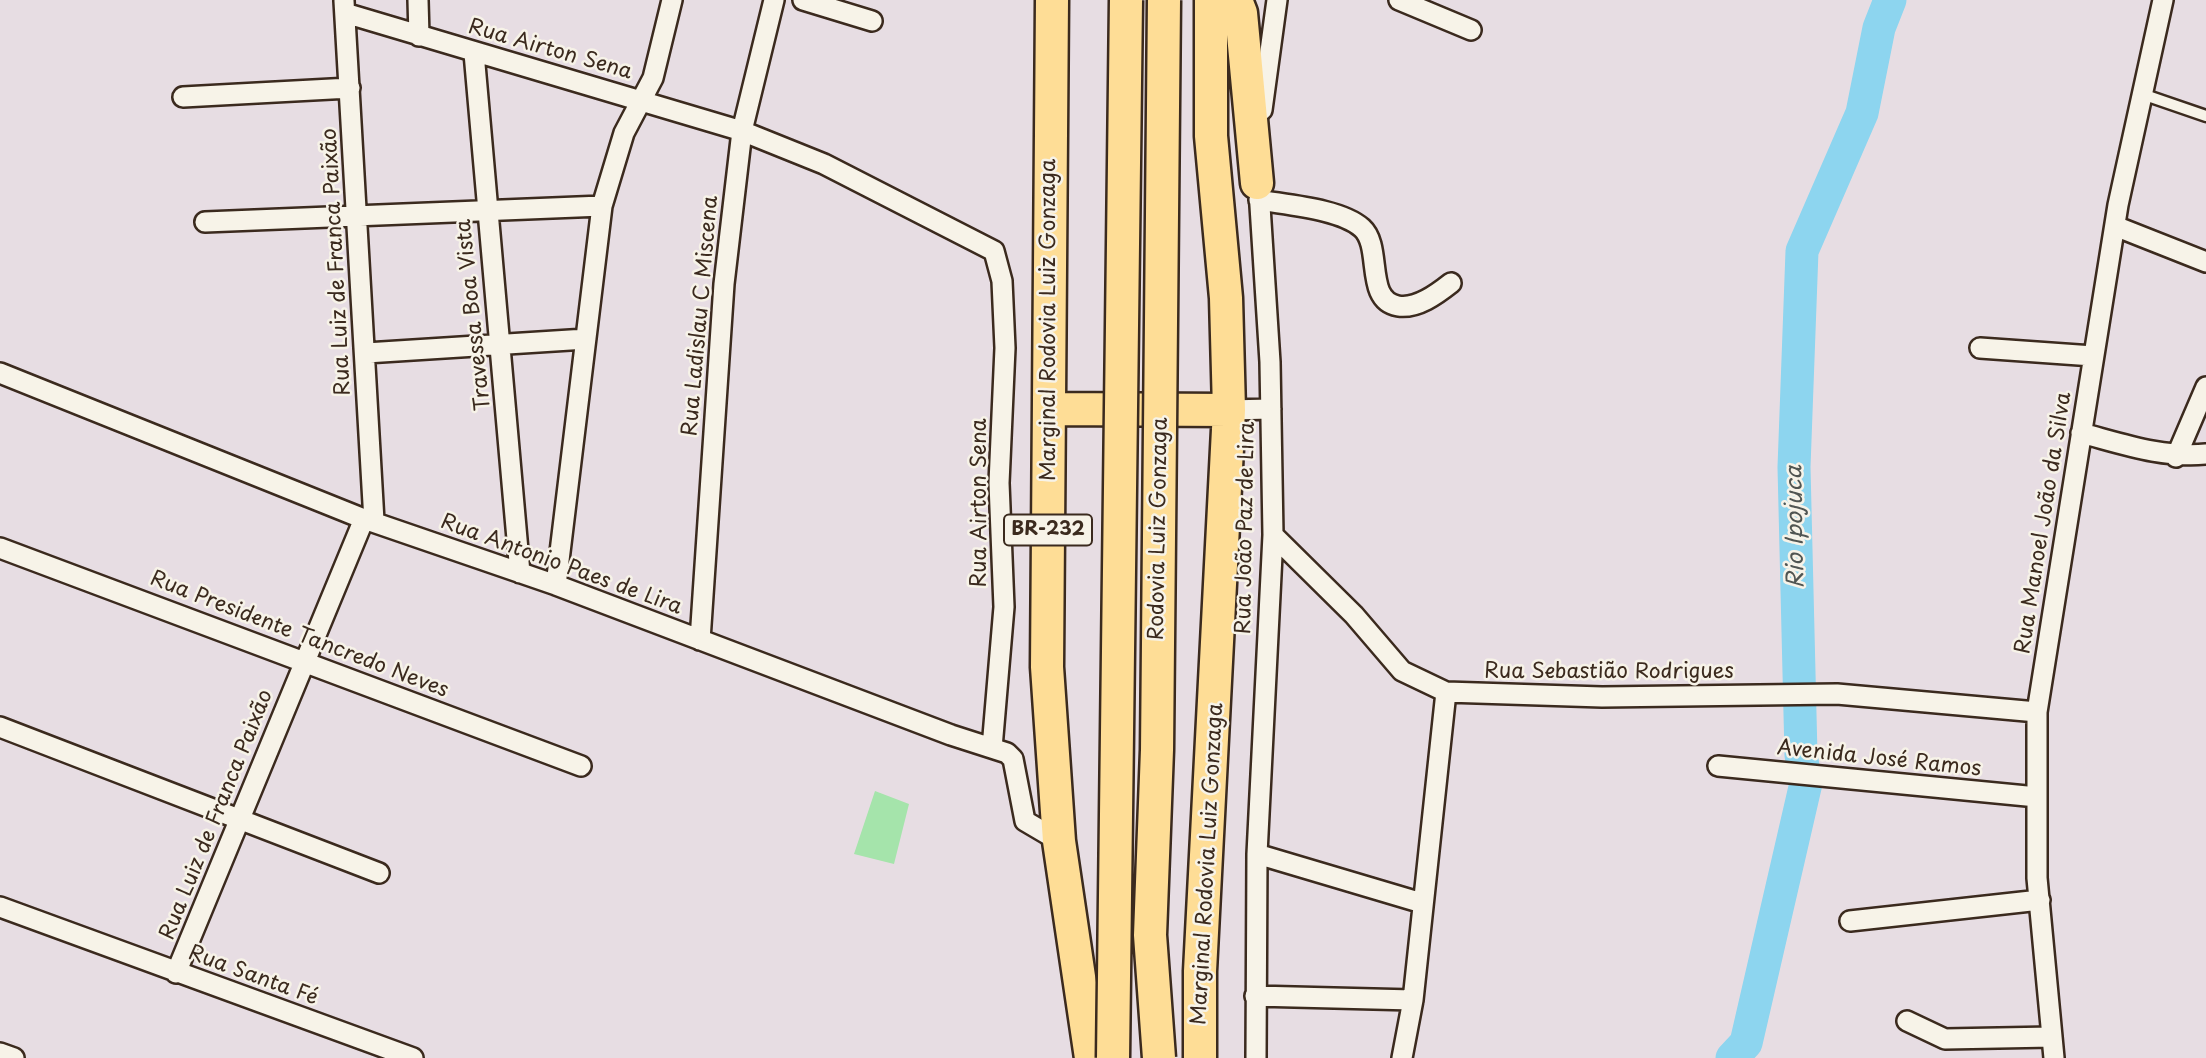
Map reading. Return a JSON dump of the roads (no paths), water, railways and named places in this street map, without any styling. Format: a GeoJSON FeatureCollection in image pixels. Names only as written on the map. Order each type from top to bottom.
{"type":"FeatureCollection","features":[{"type":"Feature","properties":{"kind":"main road","name":"Marginal Rodovia Luiz Gonzaga"},"geometry":{"type":"LineString","coordinates":[[1052,0],[1047,667],[1059,841],[1091,1058]]}},
{"type":"Feature","properties":{"kind":"main road","name":"Rodovia Luiz Gonzaga"},"geometry":{"type":"LineString","coordinates":[[1113,1058],[1126,0]]}},
{"type":"Feature","properties":{"kind":"main road","name":"Rodovia Luiz Gonzaga"},"geometry":{"type":"LineString","coordinates":[[1158,1058],[1150,935],[1157,750],[1164,0]]}},
{"type":"Feature","properties":{"kind":"main road","name":"Marginal Rodovia Luiz Gonzaga"},"geometry":{"type":"LineString","coordinates":[[1200,1058],[1200,971],[1229,410],[1226,298],[1211,136],[1211,0]]}},
{"type":"Feature","properties":{"kind":"main road"},"geometry":{"type":"LineString","coordinates":[[1236,0],[1241,13],[1258,191]]}},
{"type":"Feature","properties":{"kind":"main road"},"geometry":{"type":"LineString","coordinates":[[1049,409],[1229,410]]}},
{"type":"Feature","properties":{"kind":"street"},"geometry":{"type":"LineString","coordinates":[[418,0],[419,36]]}},
{"type":"Feature","properties":{"kind":"street"},"geometry":{"type":"LineString","coordinates":[[556,585],[602,206],[624,133],[643,101],[661,53],[672,0]]}},
{"type":"Feature","properties":{"kind":"street","name":"Rua Ladislau C Miscena"},"geometry":{"type":"LineString","coordinates":[[700,640],[716,374],[742,131],[774,0]]}},
{"type":"Feature","properties":{"kind":"street"},"geometry":{"type":"LineString","coordinates":[[803,0],[873,21]]}},
{"type":"Feature","properties":{"kind":"street","name":"Rua João Paz de Lira"},"geometry":{"type":"LineString","coordinates":[[1256,1058],[1257,854],[1273,535],[1271,409],[1258,191],[1263,87],[1277,0]]}},
{"type":"Feature","properties":{"kind":"street"},"geometry":{"type":"LineString","coordinates":[[1401,0],[1471,30]]}},
{"type":"Feature","properties":{"kind":"street","name":"Rua Manoel João da Silva"},"geometry":{"type":"LineString","coordinates":[[2054,1058],[2040,900],[2037,712],[2115,226],[2163,0]]}},
{"type":"Feature","properties":{"kind":"street","name":"Rua Airton Sena"},"geometry":{"type":"LineString","coordinates":[[344,6],[419,36],[742,131],[824,164],[984,243],[999,258],[1005,348],[999,483],[1004,607],[992,748]]}},
{"type":"Feature","properties":{"kind":"street","name":"Rua Luiz de Franca Paixão"},"geometry":{"type":"LineString","coordinates":[[176,973],[306,660],[369,520],[366,353],[344,6]]}},
{"type":"Feature","properties":{"kind":"street","name":"Travessa Boa Vista"},"geometry":{"type":"LineString","coordinates":[[474,53],[520,573]]}},
{"type":"Feature","properties":{"kind":"street"},"geometry":{"type":"LineString","coordinates":[[183,97],[350,88]]}},
{"type":"Feature","properties":{"kind":"street"},"geometry":{"type":"LineString","coordinates":[[1258,191],[1356,223],[1370,240],[1379,288],[1382,297],[1391,304],[1402,307],[1414,304],[1434,296],[1451,283]]}},
{"type":"Feature","properties":{"kind":"street"},"geometry":{"type":"LineString","coordinates":[[205,222],[358,218],[602,206]]}},
{"type":"Feature","properties":{"kind":"street"},"geometry":{"type":"LineString","coordinates":[[2115,226],[2206,262]]}},
{"type":"Feature","properties":{"kind":"street"},"geometry":{"type":"LineString","coordinates":[[366,353],[586,339]]}},
{"type":"Feature","properties":{"kind":"street"},"geometry":{"type":"LineString","coordinates":[[1980,348],[2093,356]]}},
{"type":"Feature","properties":{"kind":"street","name":"Rua Antonio Paes de Lira"},"geometry":{"type":"LineString","coordinates":[[0,373],[369,520],[556,585],[951,736],[992,748],[1013,759],[1025,821],[1059,841]]}},
{"type":"Feature","properties":{"kind":"street"},"geometry":{"type":"LineString","coordinates":[[2176,457],[2206,387]]}},
{"type":"Feature","properties":{"kind":"street"},"geometry":{"type":"LineString","coordinates":[[1229,410],[1271,409]]}},
{"type":"Feature","properties":{"kind":"street"},"geometry":{"type":"LineString","coordinates":[[2081,433],[2176,457],[2206,454]]}},
{"type":"Feature","properties":{"kind":"street","name":"Rua Sebastião Rodrigues"},"geometry":{"type":"LineString","coordinates":[[1273,535],[1354,615],[1402,671],[1446,692],[1602,697],[1837,694],[2037,712]]}},
{"type":"Feature","properties":{"kind":"street","name":"Rua Presidente Tancredo Neves"},"geometry":{"type":"LineString","coordinates":[[0,548],[306,660],[582,766]]}},
{"type":"Feature","properties":{"kind":"street"},"geometry":{"type":"LineString","coordinates":[[1402,1058],[1413,999],[1446,692]]}},
{"type":"Feature","properties":{"kind":"street"},"geometry":{"type":"LineString","coordinates":[[0,727],[241,817],[379,873]]}},
{"type":"Feature","properties":{"kind":"street","name":"Avenida José Ramos"},"geometry":{"type":"LineString","coordinates":[[1718,766],[2037,797]]}},
{"type":"Feature","properties":{"kind":"street"},"geometry":{"type":"LineString","coordinates":[[1257,854],[1422,903]]}},
{"type":"Feature","properties":{"kind":"street"},"geometry":{"type":"LineString","coordinates":[[1850,921],[2040,900]]}},
{"type":"Feature","properties":{"kind":"street","name":"Rua Santa Fé"},"geometry":{"type":"LineString","coordinates":[[0,907],[414,1058]]}},
{"type":"Feature","properties":{"kind":"street"},"geometry":{"type":"LineString","coordinates":[[1255,996],[1413,999]]}},
{"type":"Feature","properties":{"kind":"street"},"geometry":{"type":"LineString","coordinates":[[1907,1021],[1945,1039],[2052,1037]]}},
{"type":"Feature","properties":{"kind":"street"},"geometry":{"type":"LineString","coordinates":[[0,1053],[14,1058]]}},
{"type":"Feature","properties":{"kind":"lane"},"geometry":{"type":"LineString","coordinates":[[2142,94],[2206,116]]}},
{"type":"Feature","properties":{"kind":"waterway","name":"Rio Ipojuca"},"geometry":{"type":"LineString","coordinates":[[1732,1058],[1746,1043],[1806,783],[1801,755],[1794,467],[1802,251],[1862,113],[1879,28],[1890,0]]}}]}
